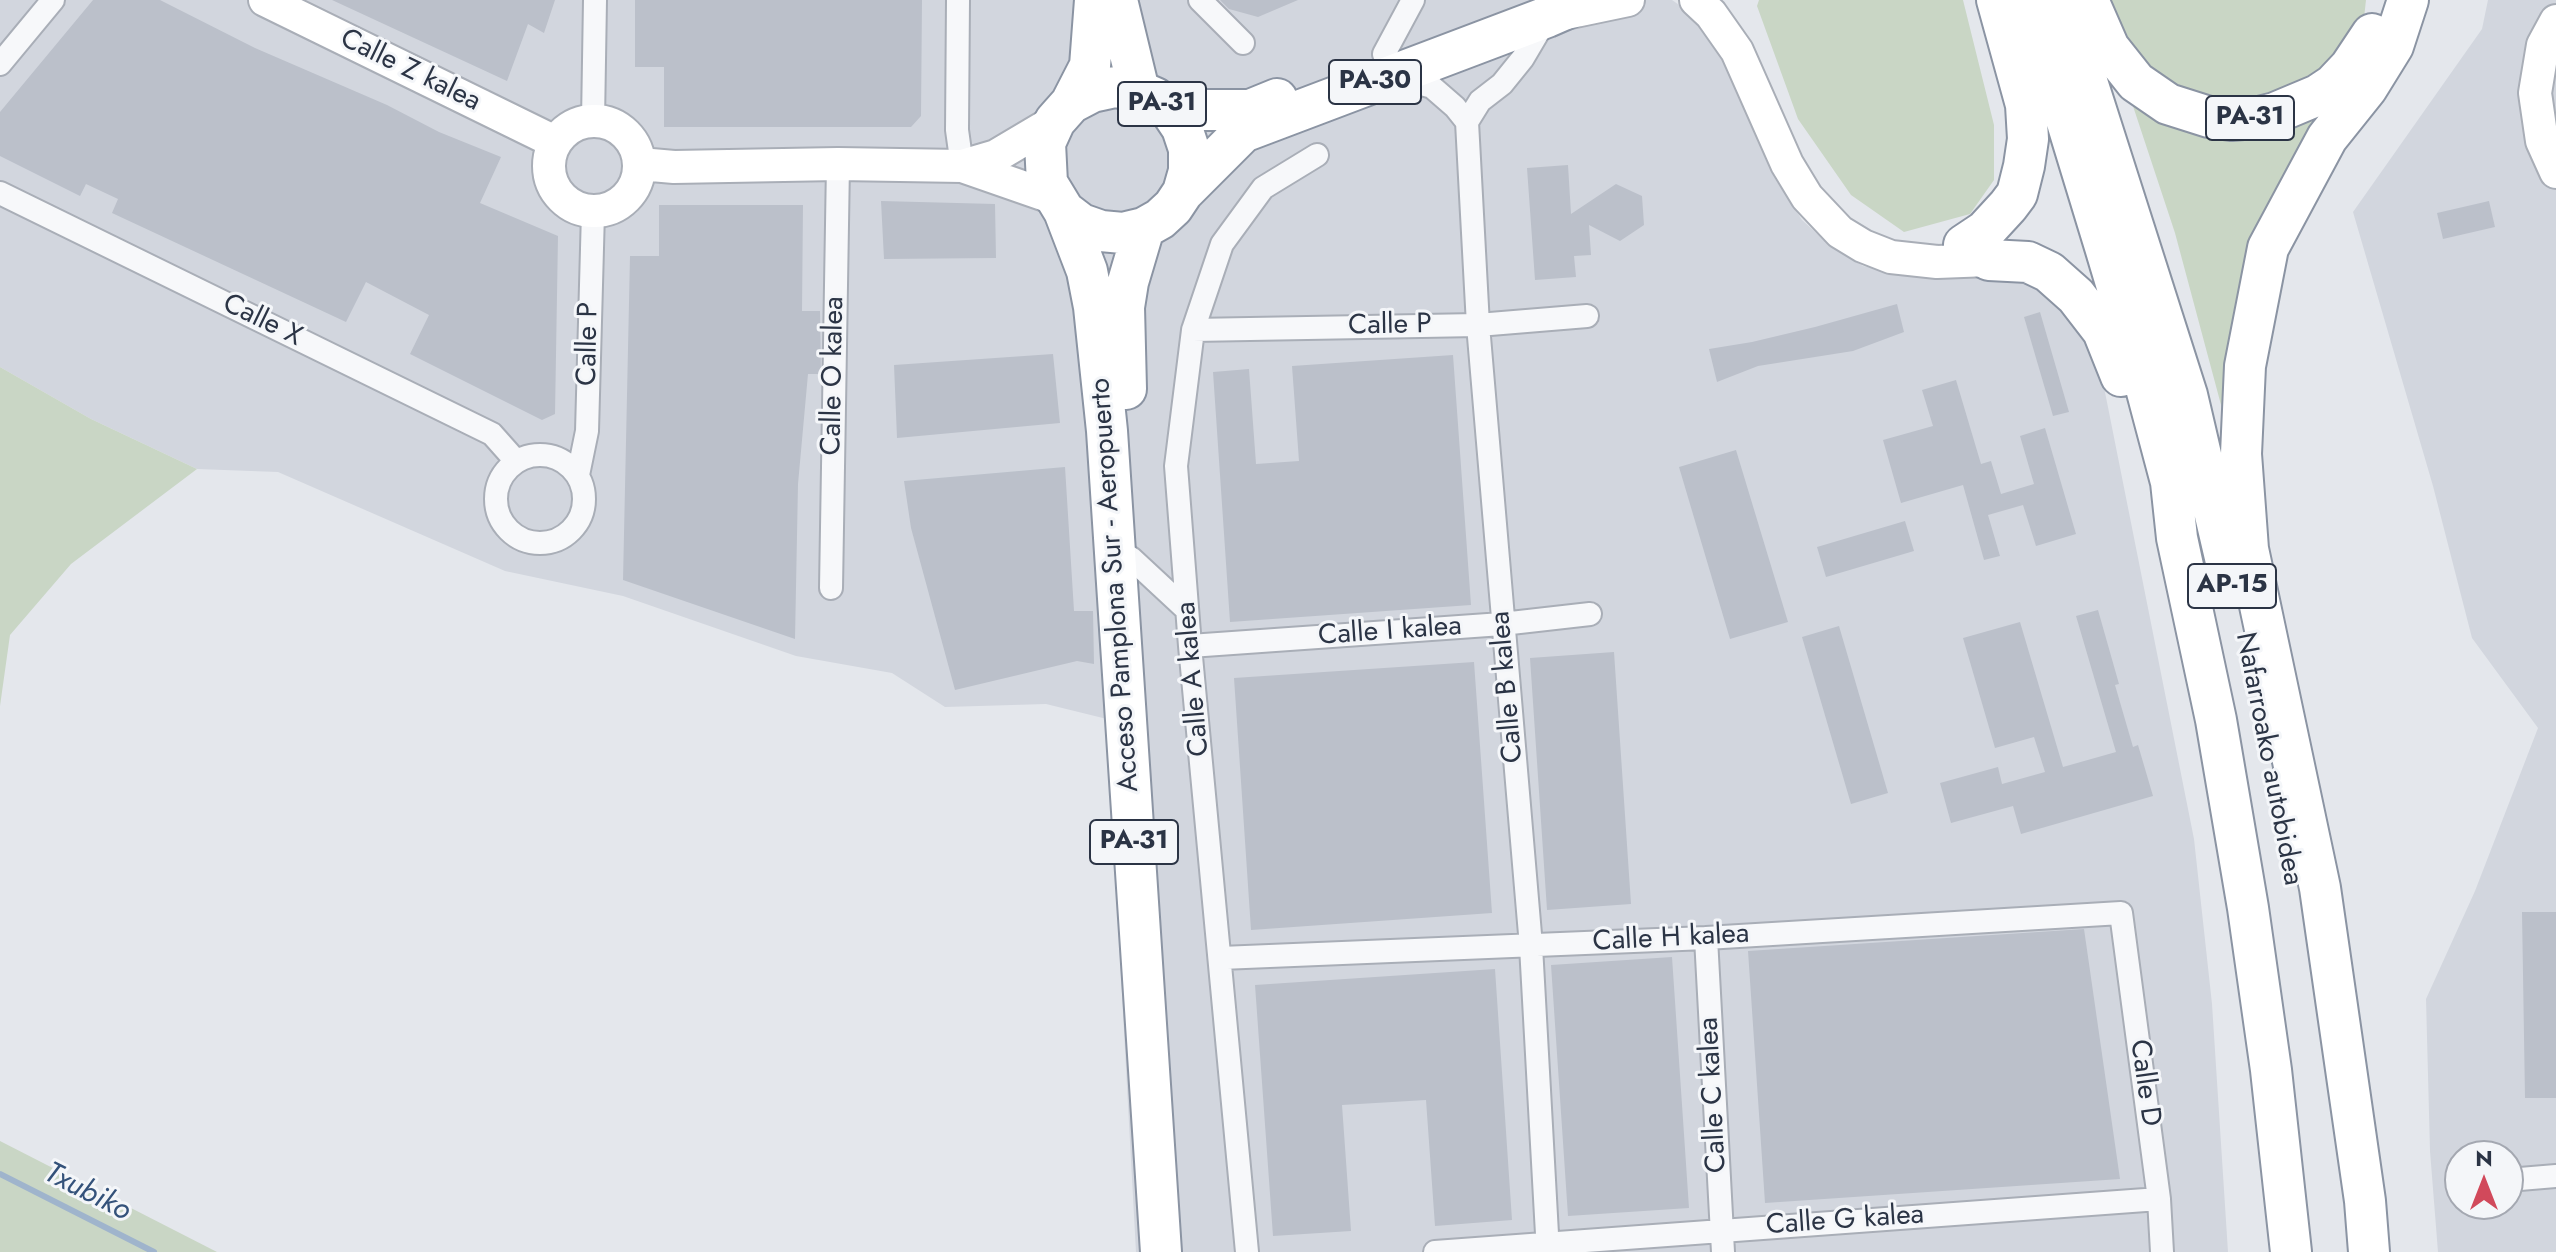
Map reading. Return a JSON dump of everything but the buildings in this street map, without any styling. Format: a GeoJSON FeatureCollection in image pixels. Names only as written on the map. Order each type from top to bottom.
{"type":"FeatureCollection","features":[{"type":"Feature","properties":{"kind":"highway","name":"PA-31"},"geometry":{"type":"LineString","coordinates":[[1059,204],[1047,183],[1045,143],[1090,66],[1095,0]]}},
{"type":"Feature","properties":{"kind":"highway"},"geometry":{"type":"LineString","coordinates":[[1117,0],[1154,100]]}},
{"type":"Feature","properties":{"kind":"highway","name":"PA-30"},"geometry":{"type":"LineString","coordinates":[[1154,100],[1250,110],[1388,65],[1532,9],[1586,0]]}},
{"type":"Feature","properties":{"kind":"highway"},"geometry":{"type":"LineString","coordinates":[[1997,0],[2026,105],[2028,139],[2017,194],[1987,255],[2028,262],[2049,272],[2076,296],[2103,331],[2118,365],[2149,485],[2177,538]]}},
{"type":"Feature","properties":{"kind":"highway","name":"Nafarroako autobidea"},"geometry":{"type":"LineString","coordinates":[[2024,0],[2063,109],[2137,354],[2171,482],[2177,538],[2216,720],[2248,908],[2291,1252]]}},
{"type":"Feature","properties":{"kind":"highway","name":"Nafarroako autobidea"},"geometry":{"type":"LineString","coordinates":[[2061,0],[2187,395],[2277,778],[2341,1186],[2346,1252]]}},
{"type":"Feature","properties":{"kind":"highway","name":"PA-31"},"geometry":{"type":"LineString","coordinates":[[2088,0],[2109,48],[2136,82],[2159,99],[2189,112],[2231,120],[2275,113],[2318,95],[2333,85],[2365,48],[2385,0]]}},
{"type":"Feature","properties":{"kind":"highway"},"geometry":{"type":"LineString","coordinates":[[2369,1252],[2365,1201],[2320,888],[2248,549],[2242,470],[2245,366],[2268,248],[2327,138],[2387,57],[2408,0]]}},
{"type":"Feature","properties":{"kind":"highway"},"geometry":{"type":"LineString","coordinates":[[2302,188],[2358,123],[2394,73],[2418,21],[2423,0]]}},
{"type":"Feature","properties":{"kind":"highway","name":"PA-30"},"geometry":{"type":"LineString","coordinates":[[1183,192],[1243,132],[1388,65]]}},
{"type":"Feature","properties":{"kind":"highway","name":"PA-31"},"geometry":{"type":"LineString","coordinates":[[1063,112],[1092,92],[1115,87],[1154,100],[1182,128],[1189,149],[1189,171],[1183,192]]}},
{"type":"Feature","properties":{"kind":"highway"},"geometry":{"type":"LineString","coordinates":[[1059,204],[1081,224],[1101,231],[1123,233],[1144,228],[1160,219],[1183,192]]}},
{"type":"Feature","properties":{"kind":"highway","name":"Acceso Pamplona Sur - Aeropuerto"},"geometry":{"type":"LineString","coordinates":[[1059,204],[1089,283],[1107,431],[1161,1252]]}},
{"type":"Feature","properties":{"kind":"highway","name":"PA-31"},"geometry":{"type":"LineString","coordinates":[[1131,558],[1124,307],[1144,228]]}},
{"type":"Feature","properties":{"kind":"highway","name":"Acceso Pamplona Sur - Aeropuerto"},"geometry":{"type":"LineString","coordinates":[[1131,558],[1183,1252]]}},
{"type":"Feature","properties":{"kind":"street"},"geometry":{"type":"LineString","coordinates":[[0,64],[53,0]]}},
{"type":"Feature","properties":{"kind":"street","name":"Calle Z kalea"},"geometry":{"type":"LineString","coordinates":[[265,0],[555,142]]}},
{"type":"Feature","properties":{"kind":"street"},"geometry":{"type":"LineString","coordinates":[[593,121],[595,0]]}},
{"type":"Feature","properties":{"kind":"street"},"geometry":{"type":"LineString","coordinates":[[958,0],[957,130],[962,166]]}},
{"type":"Feature","properties":{"kind":"street"},"geometry":{"type":"LineString","coordinates":[[1200,0],[1243,43]]}},
{"type":"Feature","properties":{"kind":"street"},"geometry":{"type":"LineString","coordinates":[[1413,0],[1388,65],[1432,87],[1467,122],[1480,101],[1502,84],[1523,58],[1532,9],[1628,0]]}},
{"type":"Feature","properties":{"kind":"street"},"geometry":{"type":"LineString","coordinates":[[1696,0],[1711,14],[1737,51],[1787,164],[1807,197],[1840,232],[1863,246],[1891,257],[1917,259],[1987,255]]}},
{"type":"Feature","properties":{"kind":"street"},"geometry":{"type":"LineString","coordinates":[[1728,0],[1737,51]]}},
{"type":"Feature","properties":{"kind":"street"},"geometry":{"type":"LineString","coordinates":[[2556,21],[2543,45],[2535,93],[2542,141],[2556,172]]}},
{"type":"Feature","properties":{"kind":"street"},"geometry":{"type":"LineString","coordinates":[[640,164],[674,167],[838,164],[962,166],[996,156],[1063,112]]}},
{"type":"Feature","properties":{"kind":"street"},"geometry":{"type":"LineString","coordinates":[[593,121],[606,122],[623,130],[635,145],[640,164],[632,193],[608,210],[593,212],[574,207],[559,196],[550,179],[549,159],[555,142],[569,128],[593,121]]}},
{"type":"Feature","properties":{"kind":"street","name":"Calle B kalea"},"geometry":{"type":"LineString","coordinates":[[1467,122],[1478,325],[1531,946],[1548,1247]]}},
{"type":"Feature","properties":{"kind":"street","name":"Calle A kalea"},"geometry":{"type":"LineString","coordinates":[[1247,1252],[1176,466],[1193,330],[1222,244],[1263,188],[1317,155]]}},
{"type":"Feature","properties":{"kind":"street","name":"Calle O kalea"},"geometry":{"type":"LineString","coordinates":[[831,588],[838,164]]}},
{"type":"Feature","properties":{"kind":"street"},"geometry":{"type":"LineString","coordinates":[[962,166],[1059,204]]}},
{"type":"Feature","properties":{"kind":"street","name":"Calle X"},"geometry":{"type":"LineString","coordinates":[[0,193],[492,434],[516,461]]}},
{"type":"Feature","properties":{"kind":"street","name":"Calle P"},"geometry":{"type":"LineString","coordinates":[[578,475],[587,431],[593,212]]}},
{"type":"Feature","properties":{"kind":"street","name":"Calle P"},"geometry":{"type":"LineString","coordinates":[[1193,330],[1478,325],[1587,316]]}},
{"type":"Feature","properties":{"kind":"street"},"geometry":{"type":"LineString","coordinates":[[527,456],[550,456],[561,460],[578,475],[584,504],[572,531],[559,540],[545,544],[530,543],[504,527],[497,514],[497,484],[516,461],[527,456]]}},
{"type":"Feature","properties":{"kind":"street"},"geometry":{"type":"LineString","coordinates":[[1131,558],[1187,610]]}},
{"type":"Feature","properties":{"kind":"street","name":"Calle I kalea"},"geometry":{"type":"LineString","coordinates":[[1190,646],[1502,624],[1590,614]]}},
{"type":"Feature","properties":{"kind":"street","name":"Calle H kalea"},"geometry":{"type":"LineString","coordinates":[[1221,958],[1706,938],[2121,913]]}},
{"type":"Feature","properties":{"kind":"street","name":"Calle D"},"geometry":{"type":"LineString","coordinates":[[2121,913],[2159,1199],[2162,1252]]}},
{"type":"Feature","properties":{"kind":"street","name":"Calle C kalea"},"geometry":{"type":"LineString","coordinates":[[1706,938],[1722,1241]]}},
{"type":"Feature","properties":{"kind":"street"},"geometry":{"type":"LineString","coordinates":[[2524,1179],[2556,1176]]}},
{"type":"Feature","properties":{"kind":"street","name":"Calle G kalea"},"geometry":{"type":"LineString","coordinates":[[1435,1252],[1722,1241],[2159,1199]]}},
{"type":"Feature","properties":{"kind":"shaded area"},"geometry":{"type":"Polygon","coordinates":[[[0,0],[1672,0],[1710,32],[1774,177],[1802,220],[1833,248],[1863,266],[1906,275],[1967,268],[2046,282],[2094,337],[2194,839],[2212,1004],[2228,1252],[1136,1252],[1107,719],[1046,704],[945,707],[892,673],[796,656],[623,596],[505,571],[278,472],[197,469],[91,419],[0,367],[0,0]]]}},
{"type":"Feature","properties":{"kind":"shaded area"},"geometry":{"type":"Polygon","coordinates":[[[2488,0],[2556,0],[2556,1252],[2438,1252],[2430,1151],[2426,999],[2475,891],[2538,728],[2472,638],[2433,486],[2353,212],[2482,29],[2488,0]]]}},
{"type":"Feature","properties":{"kind":"green space"},"geometry":{"type":"Polygon","coordinates":[[[1759,0],[1963,0],[1994,125],[1994,180],[1970,214],[1904,232],[1851,195],[1798,119],[1757,6],[1759,0]]]}},
{"type":"Feature","properties":{"kind":"green space"},"geometry":{"type":"Polygon","coordinates":[[[2102,0],[2366,0],[2364,18],[2313,81],[2263,100],[2208,100],[2157,74],[2106,11],[2102,0]]]}},
{"type":"Feature","properties":{"kind":"green space"},"geometry":{"type":"Polygon","coordinates":[[[2130,97],[2321,114],[2228,431],[2175,233],[2130,97]]]}},
{"type":"Feature","properties":{"kind":"green space"},"geometry":{"type":"Polygon","coordinates":[[[0,367],[91,419],[197,469],[71,564],[10,635],[0,706],[0,367]]]}},
{"type":"Feature","properties":{"kind":"green space"},"geometry":{"type":"Polygon","coordinates":[[[0,1141],[217,1252],[0,1252],[0,1141]]]}},
{"type":"Feature","properties":{"kind":"waterway","name":"Txubiko"},"geometry":{"type":"LineString","coordinates":[[0,1174],[154,1252]]}}]}
